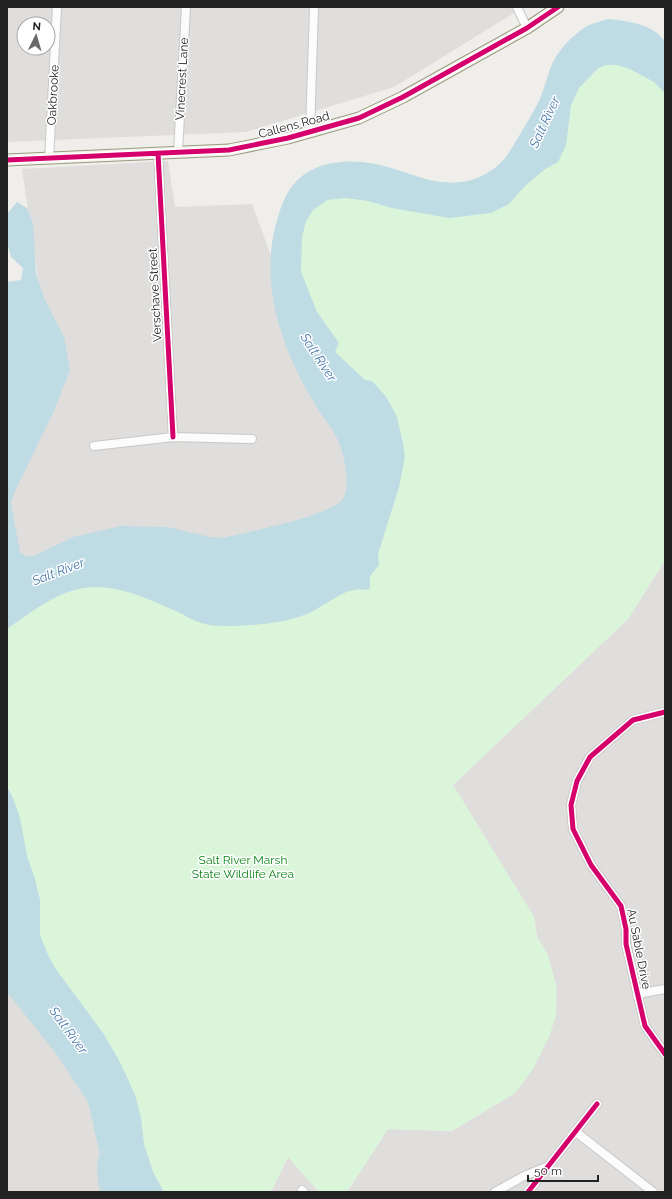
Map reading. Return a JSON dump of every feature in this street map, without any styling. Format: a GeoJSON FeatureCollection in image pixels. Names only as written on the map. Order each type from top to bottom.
{"type":"FeatureCollection","features":[{"type":"Feature","properties":{"kind":"street","name":"Oakbrooke"},"geometry":{"type":"LineString","coordinates":[[49,159],[57,7]]}},
{"type":"Feature","properties":{"kind":"street","name":"Vinecrest Lane"},"geometry":{"type":"LineString","coordinates":[[178,152],[186,7]]}},
{"type":"Feature","properties":{"kind":"street"},"geometry":{"type":"LineString","coordinates":[[310,131],[314,7]]}},
{"type":"Feature","properties":{"kind":"street"},"geometry":{"type":"LineString","coordinates":[[517,7],[527,28]]}},
{"type":"Feature","properties":{"kind":"street","name":"Callens Road"},"geometry":{"type":"LineString","coordinates":[[7,160],[229,150],[281,140],[359,118],[403,97],[527,28],[558,7]]}},
{"type":"Feature","properties":{"kind":"street","name":"Verschave Street"},"geometry":{"type":"LineString","coordinates":[[158,153],[173,436]]}},
{"type":"Feature","properties":{"kind":"street"},"geometry":{"type":"LineString","coordinates":[[94,446],[173,436],[252,439]]}},
{"type":"Feature","properties":{"kind":"street","name":"Au Sable Drive"},"geometry":{"type":"LineString","coordinates":[[665,712],[633,720],[590,757],[578,781],[571,805],[573,829],[591,865],[621,906],[626,929],[626,944],[645,1026],[665,1054]]}},
{"type":"Feature","properties":{"kind":"street"},"geometry":{"type":"LineString","coordinates":[[637,994],[665,989]]}},
{"type":"Feature","properties":{"kind":"street"},"geometry":{"type":"LineString","coordinates":[[528,1192],[597,1104]]}},
{"type":"Feature","properties":{"kind":"street"},"geometry":{"type":"LineString","coordinates":[[576,1132],[653,1192]]}},
{"type":"Feature","properties":{"kind":"street"},"geometry":{"type":"LineString","coordinates":[[494,1192],[549,1165]]}},
{"type":"Feature","properties":{"kind":"shaded area"},"geometry":{"type":"Polygon","coordinates":[[[7,7],[524,7],[394,87],[246,132],[7,142],[7,7]]]}},
{"type":"Feature","properties":{"kind":"shaded area"},"geometry":{"type":"Polygon","coordinates":[[[168,161],[175,207],[252,204],[357,490],[293,552],[7,575],[7,357],[49,353],[22,169],[168,161]]]}},
{"type":"Feature","properties":{"kind":"shaded area"},"geometry":{"type":"Polygon","coordinates":[[[665,560],[665,1192],[347,1192],[388,1129],[452,1131],[515,1093],[548,955],[537,937],[534,917],[453,785],[628,619],[665,560]]]}},
{"type":"Feature","properties":{"kind":"shaded area","name":"Salt River"},"geometry":{"type":"Polygon","coordinates":[[[7,938],[81,1065],[122,1192],[7,1192],[7,938]]]}},
{"type":"Feature","properties":{"kind":"shaded area"},"geometry":{"type":"Polygon","coordinates":[[[288,1157],[319,1192],[271,1192],[288,1157]]]}},
{"type":"Feature","properties":{"kind":"green space","name":"Salt River Marsh State Wildlife Area"},"geometry":{"type":"Polygon","coordinates":[[[589,44],[665,64],[665,560],[628,619],[453,785],[534,917],[537,937],[548,955],[557,988],[556,1016],[549,1037],[533,1069],[515,1093],[452,1131],[388,1129],[347,1192],[319,1192],[288,1157],[271,1192],[144,1192],[33,967],[7,826],[7,596],[61,568],[215,579],[373,504],[289,263],[307,190],[490,188],[589,44]]]}},
{"type":"Feature","properties":{"kind":"water"},"geometry":{"type":"Polygon","coordinates":[[[608,19],[640,24],[654,31],[665,42],[665,93],[654,82],[630,69],[617,65],[605,65],[598,68],[579,88],[571,105],[566,145],[558,162],[545,169],[524,187],[509,204],[491,213],[449,218],[392,208],[368,201],[346,198],[327,200],[313,210],[306,221],[302,237],[301,272],[317,312],[339,343],[335,352],[365,380],[372,381],[387,398],[397,417],[403,443],[405,457],[399,487],[378,554],[379,565],[370,576],[370,588],[367,590],[359,589],[344,593],[307,614],[293,619],[265,624],[215,626],[202,623],[145,598],[121,590],[96,587],[84,588],[74,590],[53,599],[7,629],[7,282],[21,280],[23,268],[11,257],[7,242],[7,214],[17,202],[27,208],[33,223],[36,273],[44,298],[64,337],[70,370],[53,413],[16,489],[11,503],[20,552],[26,556],[34,556],[73,537],[121,526],[167,527],[210,537],[223,538],[302,518],[331,508],[340,502],[344,497],[347,484],[343,453],[339,443],[298,374],[284,342],[275,307],[271,282],[272,244],[279,213],[290,189],[303,175],[314,169],[338,162],[363,162],[376,164],[423,178],[450,183],[475,179],[483,175],[500,164],[512,149],[539,101],[552,64],[562,48],[587,26],[608,19]]]}},
{"type":"Feature","properties":{"kind":"water"},"geometry":{"type":"Polygon","coordinates":[[[7,787],[13,798],[20,818],[27,856],[40,900],[40,935],[55,968],[103,1033],[120,1062],[135,1095],[141,1118],[144,1144],[153,1172],[164,1192],[100,1192],[97,1163],[100,1154],[88,1102],[58,1056],[7,992],[7,787]]]}},
{"type":"Feature","properties":{"kind":"cycle path"},"geometry":{"type":"LineString","coordinates":[[7,160],[229,150],[288,138],[359,118],[403,97],[527,28],[558,7]]}},
{"type":"Feature","properties":{"kind":"cycle path"},"geometry":{"type":"LineString","coordinates":[[158,153],[173,437]]}},
{"type":"Feature","properties":{"kind":"cycle path"},"geometry":{"type":"LineString","coordinates":[[665,712],[633,720],[590,757],[577,781],[571,805],[573,829],[591,865],[621,906],[626,929],[626,944],[645,1026],[665,1054]]}},
{"type":"Feature","properties":{"kind":"cycle path"},"geometry":{"type":"LineString","coordinates":[[528,1192],[597,1104]]}}]}
